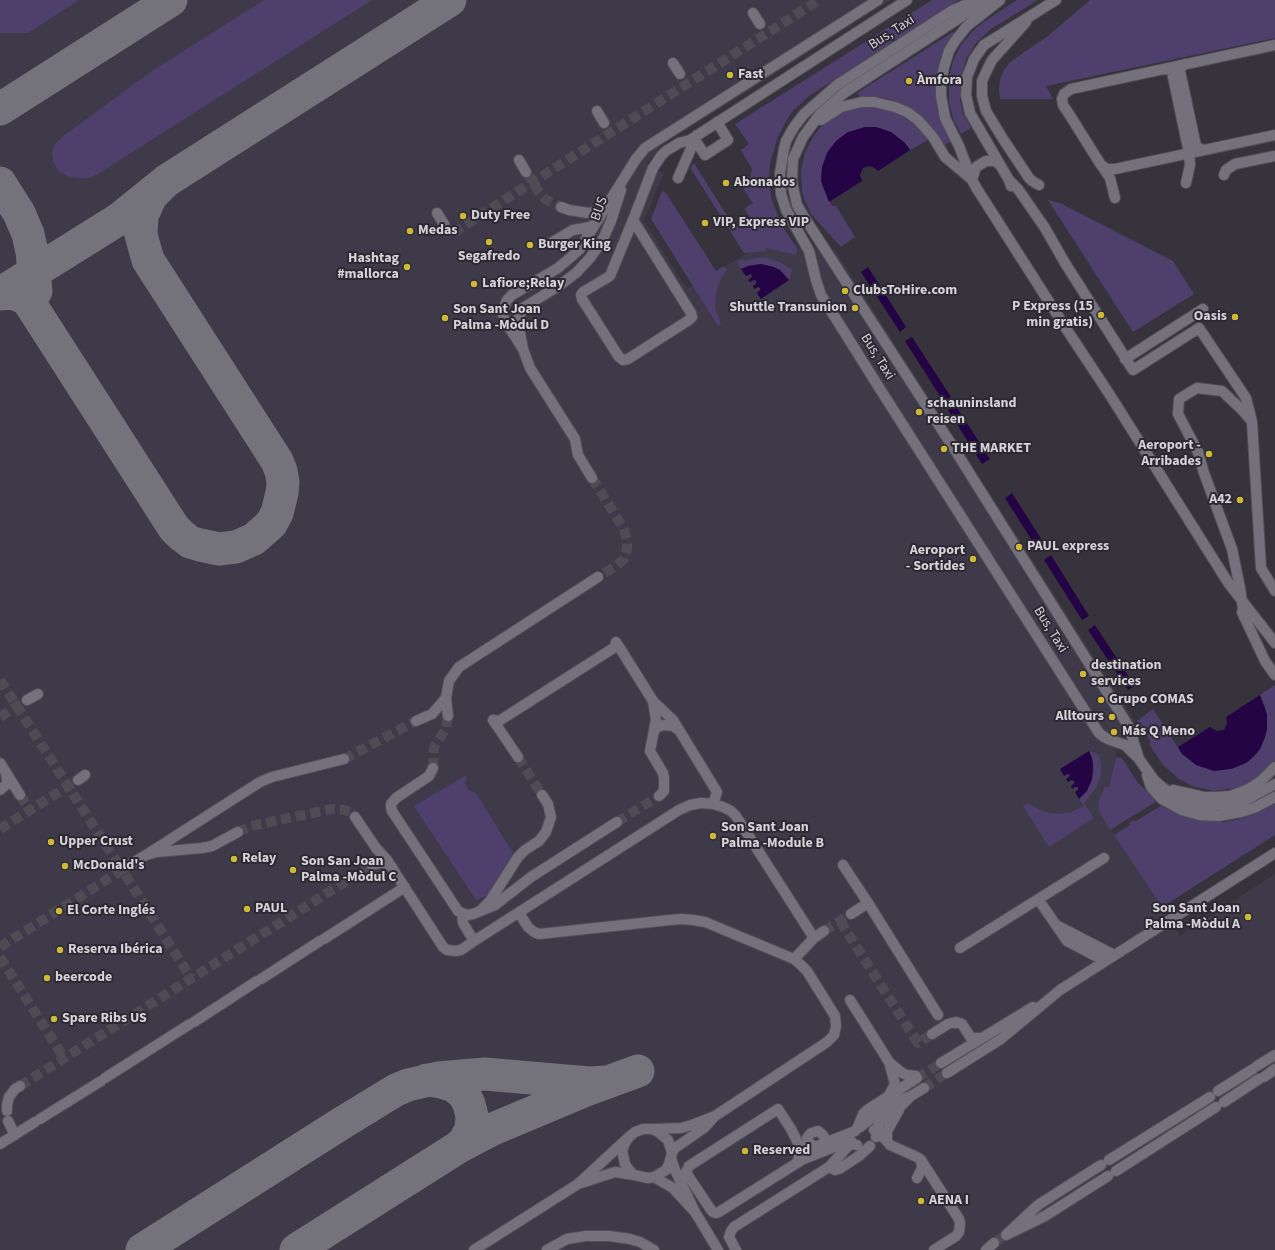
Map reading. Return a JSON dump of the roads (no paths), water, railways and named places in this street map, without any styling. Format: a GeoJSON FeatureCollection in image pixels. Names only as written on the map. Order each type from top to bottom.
{"type":"FeatureCollection","features":[{"type":"Feature","properties":{"kind":"street"},"geometry":{"type":"LineString","coordinates":[[592,478],[578,455],[575,439],[530,368],[523,349],[505,321],[502,312],[507,300],[512,295],[558,268],[579,250],[640,154],[652,143],[878,0]]}},
{"type":"Feature","properties":{"kind":"street"},"geometry":{"type":"LineString","coordinates":[[676,180],[691,142],[717,122],[907,0]]}},
{"type":"Feature","properties":{"kind":"street","name":"Bus, Taxi"},"geometry":{"type":"LineString","coordinates":[[977,0],[953,10],[837,85],[804,114],[786,141],[780,173],[781,194],[786,210],[809,251],[818,287],[823,298],[943,488],[1099,733],[1110,740],[1125,745],[1141,761]]}},
{"type":"Feature","properties":{"kind":"street"},"geometry":{"type":"LineString","coordinates":[[987,0],[844,93],[820,114],[809,128],[793,159],[792,171],[797,205],[954,447],[1129,727],[1150,783],[1156,793],[1172,805],[1190,812],[1208,816],[1229,815],[1254,808],[1275,797]]}},
{"type":"Feature","properties":{"kind":"street"},"geometry":{"type":"LineString","coordinates":[[1000,0],[962,32],[949,51],[942,73],[940,96],[945,118],[960,146],[972,180],[1229,584],[1275,643]]}},
{"type":"Feature","properties":{"kind":"street"},"geometry":{"type":"LineString","coordinates":[[1056,0],[984,45],[974,59],[967,77],[966,95],[970,112],[1009,180],[1013,192],[1052,253],[1064,263]]}},
{"type":"Feature","properties":{"kind":"street"},"geometry":{"type":"LineString","coordinates":[[753,13],[760,24]]}},
{"type":"Feature","properties":{"kind":"street"},"geometry":{"type":"LineString","coordinates":[[1033,15],[992,60],[984,75],[982,89],[984,104],[1001,135],[1003,148],[1022,180],[1029,188],[1039,185]]}},
{"type":"Feature","properties":{"kind":"street"},"geometry":{"type":"LineString","coordinates":[[1115,198],[1110,178],[1064,107],[1062,99],[1064,94],[1071,89],[1275,45]]}},
{"type":"Feature","properties":{"kind":"street"},"geometry":{"type":"LineString","coordinates":[[673,63],[680,74]]}},
{"type":"Feature","properties":{"kind":"street"},"geometry":{"type":"LineString","coordinates":[[1185,64],[1180,70],[1196,146],[1202,150]]}},
{"type":"Feature","properties":{"kind":"street"},"geometry":{"type":"LineString","coordinates":[[1165,69],[1172,72],[1189,153],[1190,166],[1186,183]]}},
{"type":"Feature","properties":{"kind":"street"},"geometry":{"type":"LineString","coordinates":[[809,128],[832,112],[851,104],[874,102],[895,107],[907,112],[918,120],[932,137],[945,157],[972,180]]}},
{"type":"Feature","properties":{"kind":"street"},"geometry":{"type":"LineString","coordinates":[[597,112],[604,123]]}},
{"type":"Feature","properties":{"kind":"street"},"geometry":{"type":"LineString","coordinates":[[634,220],[669,276],[692,317],[628,359],[623,360],[619,357],[582,299],[581,295],[583,292],[610,276],[634,220],[653,168],[661,156],[679,143],[691,142],[705,155],[728,140],[717,122]]}},
{"type":"Feature","properties":{"kind":"street"},"geometry":{"type":"LineString","coordinates":[[1101,165],[1107,169],[1115,169],[1275,135]]}},
{"type":"Feature","properties":{"kind":"street"},"geometry":{"type":"LineString","coordinates":[[1224,175],[1226,170],[1235,164],[1275,156]]}},
{"type":"Feature","properties":{"kind":"street"},"geometry":{"type":"LineString","coordinates":[[519,160],[526,172]]}},
{"type":"Feature","properties":{"kind":"street"},"geometry":{"type":"LineString","coordinates":[[972,180],[976,167],[986,161],[994,161],[1001,166]]}},
{"type":"Feature","properties":{"kind":"street","name":"BUS"},"geometry":{"type":"LineString","coordinates":[[523,349],[518,323],[520,312],[523,308],[576,273],[590,258],[602,241],[611,221],[627,174]]}},
{"type":"Feature","properties":{"kind":"street"},"geometry":{"type":"LineString","coordinates":[[1009,180],[1018,189],[1045,228],[1060,253],[1064,263],[1133,370],[1199,328],[1246,398],[1252,422],[1260,568],[1275,591]]}},
{"type":"Feature","properties":{"kind":"street"},"geometry":{"type":"LineString","coordinates":[[561,207],[588,213],[596,212],[605,208]]}},
{"type":"Feature","properties":{"kind":"street"},"geometry":{"type":"LineString","coordinates":[[437,213],[444,224]]}},
{"type":"Feature","properties":{"kind":"street"},"geometry":{"type":"LineString","coordinates":[[551,243],[573,230],[590,227],[595,224]]}},
{"type":"Feature","properties":{"kind":"street"},"geometry":{"type":"LineString","coordinates":[[1125,359],[1203,309]]}},
{"type":"Feature","properties":{"kind":"street"},"geometry":{"type":"LineString","coordinates":[[1244,617],[1232,549],[1204,473],[1198,452],[1178,414],[1179,399],[1197,388],[1222,391],[1252,422]]}},
{"type":"Feature","properties":{"kind":"street"},"geometry":{"type":"LineString","coordinates":[[448,716],[446,698],[449,681],[459,667],[598,577]]}},
{"type":"Feature","properties":{"kind":"street"},"geometry":{"type":"LineString","coordinates":[[1229,584],[1265,661],[1275,675]]}},
{"type":"Feature","properties":{"kind":"street"},"geometry":{"type":"LineString","coordinates":[[518,757],[493,720],[499,721],[612,649],[616,642],[652,701],[656,716],[650,751],[664,776],[664,791],[659,796]]}},
{"type":"Feature","properties":{"kind":"street"},"geometry":{"type":"LineString","coordinates":[[27,700],[38,694]]}},
{"type":"Feature","properties":{"kind":"street"},"geometry":{"type":"LineString","coordinates":[[416,722],[432,714],[446,698]]}},
{"type":"Feature","properties":{"kind":"street"},"geometry":{"type":"LineString","coordinates":[[652,701],[673,720],[717,792],[713,804]]}},
{"type":"Feature","properties":{"kind":"street"},"geometry":{"type":"LineString","coordinates":[[654,732],[659,726],[668,724],[679,730]]}},
{"type":"Feature","properties":{"kind":"street"},"geometry":{"type":"LineString","coordinates":[[131,864],[260,782],[272,777],[344,759]]}},
{"type":"Feature","properties":{"kind":"street"},"geometry":{"type":"LineString","coordinates":[[1141,761],[1154,780],[1163,788],[1187,802],[1200,805],[1214,806],[1239,803],[1275,784]]}},
{"type":"Feature","properties":{"kind":"street"},"geometry":{"type":"LineString","coordinates":[[0,763],[20,795]]}},
{"type":"Feature","properties":{"kind":"street"},"geometry":{"type":"LineString","coordinates":[[1154,780],[1165,787],[1204,797],[1230,796],[1244,791],[1262,780],[1275,767]]}},
{"type":"Feature","properties":{"kind":"street"},"geometry":{"type":"LineString","coordinates":[[433,768],[426,779],[393,800],[391,807],[392,811],[458,911],[468,915],[495,905],[531,877],[618,822]]}},
{"type":"Feature","properties":{"kind":"street"},"geometry":{"type":"LineString","coordinates":[[0,790],[6,785],[7,782],[6,772]]}},
{"type":"Feature","properties":{"kind":"street"},"geometry":{"type":"LineString","coordinates":[[478,912],[490,901],[518,857],[524,850],[539,841],[546,832],[551,817],[548,804],[542,795]]}},
{"type":"Feature","properties":{"kind":"street"},"geometry":{"type":"LineString","coordinates":[[355,817],[376,848],[392,867],[447,950],[461,950],[679,810],[696,804],[713,804],[731,811],[736,816],[814,938]]}},
{"type":"Feature","properties":{"kind":"street"},"geometry":{"type":"LineString","coordinates":[[146,855],[157,852],[212,846],[238,832]]}},
{"type":"Feature","properties":{"kind":"street"},"geometry":{"type":"LineString","coordinates":[[941,1063],[1060,990],[1275,853]]}},
{"type":"Feature","properties":{"kind":"street"},"geometry":{"type":"LineString","coordinates":[[960,948],[1104,858]]}},
{"type":"Feature","properties":{"kind":"street"},"geometry":{"type":"LineString","coordinates":[[372,865],[380,862],[392,867]]}},
{"type":"Feature","properties":{"kind":"street"},"geometry":{"type":"LineString","coordinates":[[843,865],[938,1015]]}},
{"type":"Feature","properties":{"kind":"street"},"geometry":{"type":"LineString","coordinates":[[0,1144],[405,887]]}},
{"type":"Feature","properties":{"kind":"street"},"geometry":{"type":"LineString","coordinates":[[1038,899],[1066,941],[1106,961]]}},
{"type":"Feature","properties":{"kind":"street"},"geometry":{"type":"LineString","coordinates":[[851,914],[868,903]]}},
{"type":"Feature","properties":{"kind":"street"},"geometry":{"type":"LineString","coordinates":[[462,913],[463,923],[474,941]]}},
{"type":"Feature","properties":{"kind":"street"},"geometry":{"type":"LineString","coordinates":[[519,913],[528,927],[539,934],[670,920],[693,920],[705,922],[794,959],[807,971],[835,1016],[836,1026],[834,1035],[827,1042],[716,1116],[704,1128],[675,1148],[666,1170],[654,1177],[641,1178],[634,1175],[614,1172],[578,1184]]}},
{"type":"Feature","properties":{"kind":"street"},"geometry":{"type":"LineString","coordinates":[[1054,924],[1114,955]]}},
{"type":"Feature","properties":{"kind":"street"},"geometry":{"type":"LineString","coordinates":[[794,959],[814,938],[824,931]]}},
{"type":"Feature","properties":{"kind":"street"},"geometry":{"type":"LineString","coordinates":[[947,1074],[1006,1036],[1060,990]]}},
{"type":"Feature","properties":{"kind":"street"},"geometry":{"type":"LineString","coordinates":[[850,1000],[889,1062],[895,1084],[888,1097]]}},
{"type":"Feature","properties":{"kind":"street"},"geometry":{"type":"LineString","coordinates":[[932,1034],[948,1024],[956,1022],[962,1024],[971,1038],[981,1038]]}},
{"type":"Feature","properties":{"kind":"street"},"geometry":{"type":"LineString","coordinates":[[1275,1055],[1038,1205],[1004,1236],[1045,1216],[1275,1069]]}},
{"type":"Feature","properties":{"kind":"street"},"geometry":{"type":"LineString","coordinates":[[856,1135],[863,1114],[867,1110],[917,1077],[902,1073],[889,1062]]}},
{"type":"Feature","properties":{"kind":"street"},"geometry":{"type":"LineString","coordinates":[[15,1135],[8,1116],[7,1105],[9,1097],[15,1089],[20,1086]]}},
{"type":"Feature","properties":{"kind":"street"},"geometry":{"type":"LineString","coordinates":[[736,1250],[729,1237],[734,1227],[829,1167],[873,1117],[897,1101],[911,1096],[924,1088]]}},
{"type":"Feature","properties":{"kind":"street"},"geometry":{"type":"LineString","coordinates":[[911,1096],[902,1106],[889,1127],[887,1131],[888,1140],[890,1145],[917,1157],[920,1160],[959,1219],[960,1223],[959,1232],[956,1236],[934,1250]]}},
{"type":"Feature","properties":{"kind":"street"},"geometry":{"type":"LineString","coordinates":[[829,1167],[835,1170],[839,1169],[859,1156],[875,1141],[880,1122],[902,1106]]}},
{"type":"Feature","properties":{"kind":"street"},"geometry":{"type":"LineString","coordinates":[[797,1163],[800,1147],[791,1129],[778,1109],[689,1166],[686,1172],[711,1210],[716,1213],[797,1163],[831,1145],[856,1135],[868,1126],[876,1134],[888,1140]]}},
{"type":"Feature","properties":{"kind":"street"},"geometry":{"type":"LineString","coordinates":[[474,1250],[578,1184],[635,1132],[643,1129],[681,1128],[716,1116]]}},
{"type":"Feature","properties":{"kind":"street"},"geometry":{"type":"LineString","coordinates":[[651,1129],[658,1131],[668,1140],[674,1170],[695,1212],[717,1250]]}},
{"type":"Feature","properties":{"kind":"street"},"geometry":{"type":"LineString","coordinates":[[815,1147],[808,1142],[808,1135],[814,1132],[822,1134],[831,1145]]}},
{"type":"Feature","properties":{"kind":"street"},"geometry":{"type":"LineString","coordinates":[[856,1135],[864,1148],[870,1146]]}},
{"type":"Feature","properties":{"kind":"street"},"geometry":{"type":"LineString","coordinates":[[628,1137],[622,1150],[623,1157],[625,1164],[634,1175]]}},
{"type":"Feature","properties":{"kind":"street"},"geometry":{"type":"LineString","coordinates":[[800,1147],[804,1149],[831,1145]]}},
{"type":"Feature","properties":{"kind":"street"},"geometry":{"type":"LineString","coordinates":[[917,1178],[922,1168],[920,1160]]}},
{"type":"Feature","properties":{"kind":"street"},"geometry":{"type":"LineString","coordinates":[[654,1177],[673,1188],[695,1212]]}},
{"type":"Feature","properties":{"kind":"street"},"geometry":{"type":"LineString","coordinates":[[547,1250],[567,1239],[586,1236],[609,1236],[630,1239],[640,1242],[654,1250]]}},
{"type":"Feature","properties":{"kind":"tunnel"},"geometry":{"type":"LineString","coordinates":[[444,224],[451,234],[819,0]]}},
{"type":"Feature","properties":{"kind":"tunnel"},"geometry":{"type":"LineString","coordinates":[[526,172],[545,199],[561,207]]}},
{"type":"Feature","properties":{"kind":"tunnel"},"geometry":{"type":"LineString","coordinates":[[592,478],[624,529],[627,540],[627,549],[624,559],[616,566],[598,577]]}},
{"type":"Feature","properties":{"kind":"tunnel"},"geometry":{"type":"LineString","coordinates":[[0,680],[122,870],[127,867]]}},
{"type":"Feature","properties":{"kind":"tunnel"},"geometry":{"type":"LineString","coordinates":[[0,717],[22,703]]}},
{"type":"Feature","properties":{"kind":"tunnel"},"geometry":{"type":"LineString","coordinates":[[433,768],[434,747],[446,729],[448,716]]}},
{"type":"Feature","properties":{"kind":"tunnel"},"geometry":{"type":"LineString","coordinates":[[344,759],[416,721]]}},
{"type":"Feature","properties":{"kind":"tunnel"},"geometry":{"type":"LineString","coordinates":[[518,757],[542,795]]}},
{"type":"Feature","properties":{"kind":"tunnel"},"geometry":{"type":"LineString","coordinates":[[0,829],[73,783]]}},
{"type":"Feature","properties":{"kind":"tunnel"},"geometry":{"type":"LineString","coordinates":[[20,795],[30,810]]}},
{"type":"Feature","properties":{"kind":"tunnel"},"geometry":{"type":"LineString","coordinates":[[617,822],[659,796]]}},
{"type":"Feature","properties":{"kind":"tunnel"},"geometry":{"type":"LineString","coordinates":[[238,832],[251,826],[332,809],[345,810],[352,813],[355,817]]}},
{"type":"Feature","properties":{"kind":"tunnel"},"geometry":{"type":"LineString","coordinates":[[20,1086],[372,865]]}},
{"type":"Feature","properties":{"kind":"tunnel"},"geometry":{"type":"LineString","coordinates":[[0,947],[122,870],[191,978]]}},
{"type":"Feature","properties":{"kind":"tunnel"},"geometry":{"type":"LineString","coordinates":[[824,931],[851,914]]}},
{"type":"Feature","properties":{"kind":"tunnel"},"geometry":{"type":"LineString","coordinates":[[840,921],[918,1043],[932,1034]]}},
{"type":"Feature","properties":{"kind":"tunnel"},"geometry":{"type":"LineString","coordinates":[[0,957],[64,1058]]}},
{"type":"Feature","properties":{"kind":"tunnel"},"geometry":{"type":"LineString","coordinates":[[917,1078],[941,1063]]}},
{"type":"Feature","properties":{"kind":"tunnel"},"geometry":{"type":"LineString","coordinates":[[924,1088],[947,1073]]}},
{"type":"Feature","properties":{"kind":"tunnel"},"geometry":{"type":"LineString","coordinates":[[994,1243],[1003,1237]]}},
{"type":"Feature","properties":{"kind":"place","name":"Fast"},"geometry":{"type":"Point","coordinates":[730,75]}},
{"type":"Feature","properties":{"kind":"place","name":"Àmfora"},"geometry":{"type":"Point","coordinates":[909,81]}},
{"type":"Feature","properties":{"kind":"place","name":"Abonados"},"geometry":{"type":"Point","coordinates":[726,183]}},
{"type":"Feature","properties":{"kind":"place","name":"Duty Free"},"geometry":{"type":"Point","coordinates":[463,216]}},
{"type":"Feature","properties":{"kind":"place","name":"VIP, Express VIP"},"geometry":{"type":"Point","coordinates":[705,223]}},
{"type":"Feature","properties":{"kind":"place","name":"Medas"},"geometry":{"type":"Point","coordinates":[410,231]}},
{"type":"Feature","properties":{"kind":"place","name":"Segafredo"},"geometry":{"type":"Point","coordinates":[489,242]}},
{"type":"Feature","properties":{"kind":"place","name":"Burger King"},"geometry":{"type":"Point","coordinates":[530,245]}},
{"type":"Feature","properties":{"kind":"place","name":"Hashtag #mallorca"},"geometry":{"type":"Point","coordinates":[407,267]}},
{"type":"Feature","properties":{"kind":"place","name":"Lafiore;Relay"},"geometry":{"type":"Point","coordinates":[474,284]}},
{"type":"Feature","properties":{"kind":"place","name":"ClubsToHire.com"},"geometry":{"type":"Point","coordinates":[845,291]}},
{"type":"Feature","properties":{"kind":"place","name":"Shuttle Transunion"},"geometry":{"type":"Point","coordinates":[855,308]}},
{"type":"Feature","properties":{"kind":"place","name":"P Express (15 min gratis)"},"geometry":{"type":"Point","coordinates":[1101,315]}},
{"type":"Feature","properties":{"kind":"place","name":"Oasis"},"geometry":{"type":"Point","coordinates":[1235,317]}},
{"type":"Feature","properties":{"kind":"place","name":"Son Sant Joan Palma -Mòdul D"},"geometry":{"type":"Point","coordinates":[445,318]}},
{"type":"Feature","properties":{"kind":"place","name":"schauninsland reisen"},"geometry":{"type":"Point","coordinates":[919,412]}},
{"type":"Feature","properties":{"kind":"place","name":"THE MARKET"},"geometry":{"type":"Point","coordinates":[944,449]}},
{"type":"Feature","properties":{"kind":"place","name":"Aeroport - Arribades"},"geometry":{"type":"Point","coordinates":[1209,454]}},
{"type":"Feature","properties":{"kind":"place","name":"A42"},"geometry":{"type":"Point","coordinates":[1240,500]}},
{"type":"Feature","properties":{"kind":"place","name":"PAUL express"},"geometry":{"type":"Point","coordinates":[1019,547]}},
{"type":"Feature","properties":{"kind":"place","name":"Aeroport - Sortides"},"geometry":{"type":"Point","coordinates":[973,559]}},
{"type":"Feature","properties":{"kind":"place","name":"destination services"},"geometry":{"type":"Point","coordinates":[1083,674]}},
{"type":"Feature","properties":{"kind":"place","name":"Grupo COMAS"},"geometry":{"type":"Point","coordinates":[1101,700]}},
{"type":"Feature","properties":{"kind":"place","name":"Alltours"},"geometry":{"type":"Point","coordinates":[1112,717]}},
{"type":"Feature","properties":{"kind":"place","name":"Más Q Meno"},"geometry":{"type":"Point","coordinates":[1114,732]}},
{"type":"Feature","properties":{"kind":"place","name":"Son Sant Joan Palma -Module B"},"geometry":{"type":"Point","coordinates":[713,836]}},
{"type":"Feature","properties":{"kind":"place","name":"Upper Crust"},"geometry":{"type":"Point","coordinates":[51,842]}},
{"type":"Feature","properties":{"kind":"place","name":"Relay"},"geometry":{"type":"Point","coordinates":[234,859]}},
{"type":"Feature","properties":{"kind":"place","name":"McDonald's"},"geometry":{"type":"Point","coordinates":[65,866]}},
{"type":"Feature","properties":{"kind":"place","name":"Son San Joan Palma -Mòdul C"},"geometry":{"type":"Point","coordinates":[293,870]}},
{"type":"Feature","properties":{"kind":"place","name":"PAUL"},"geometry":{"type":"Point","coordinates":[247,909]}},
{"type":"Feature","properties":{"kind":"place","name":"El Corte Inglés"},"geometry":{"type":"Point","coordinates":[59,911]}},
{"type":"Feature","properties":{"kind":"place","name":"Son Sant Joan Palma -Mòdul A"},"geometry":{"type":"Point","coordinates":[1248,917]}},
{"type":"Feature","properties":{"kind":"place","name":"Reserva Ibérica"},"geometry":{"type":"Point","coordinates":[60,950]}},
{"type":"Feature","properties":{"kind":"place","name":"beercode"},"geometry":{"type":"Point","coordinates":[47,978]}},
{"type":"Feature","properties":{"kind":"place","name":"Spare Ribs US"},"geometry":{"type":"Point","coordinates":[54,1019]}},
{"type":"Feature","properties":{"kind":"place","name":"Reserved"},"geometry":{"type":"Point","coordinates":[745,1151]}},
{"type":"Feature","properties":{"kind":"place","name":"AENA I"},"geometry":{"type":"Point","coordinates":[921,1201]}}]}
